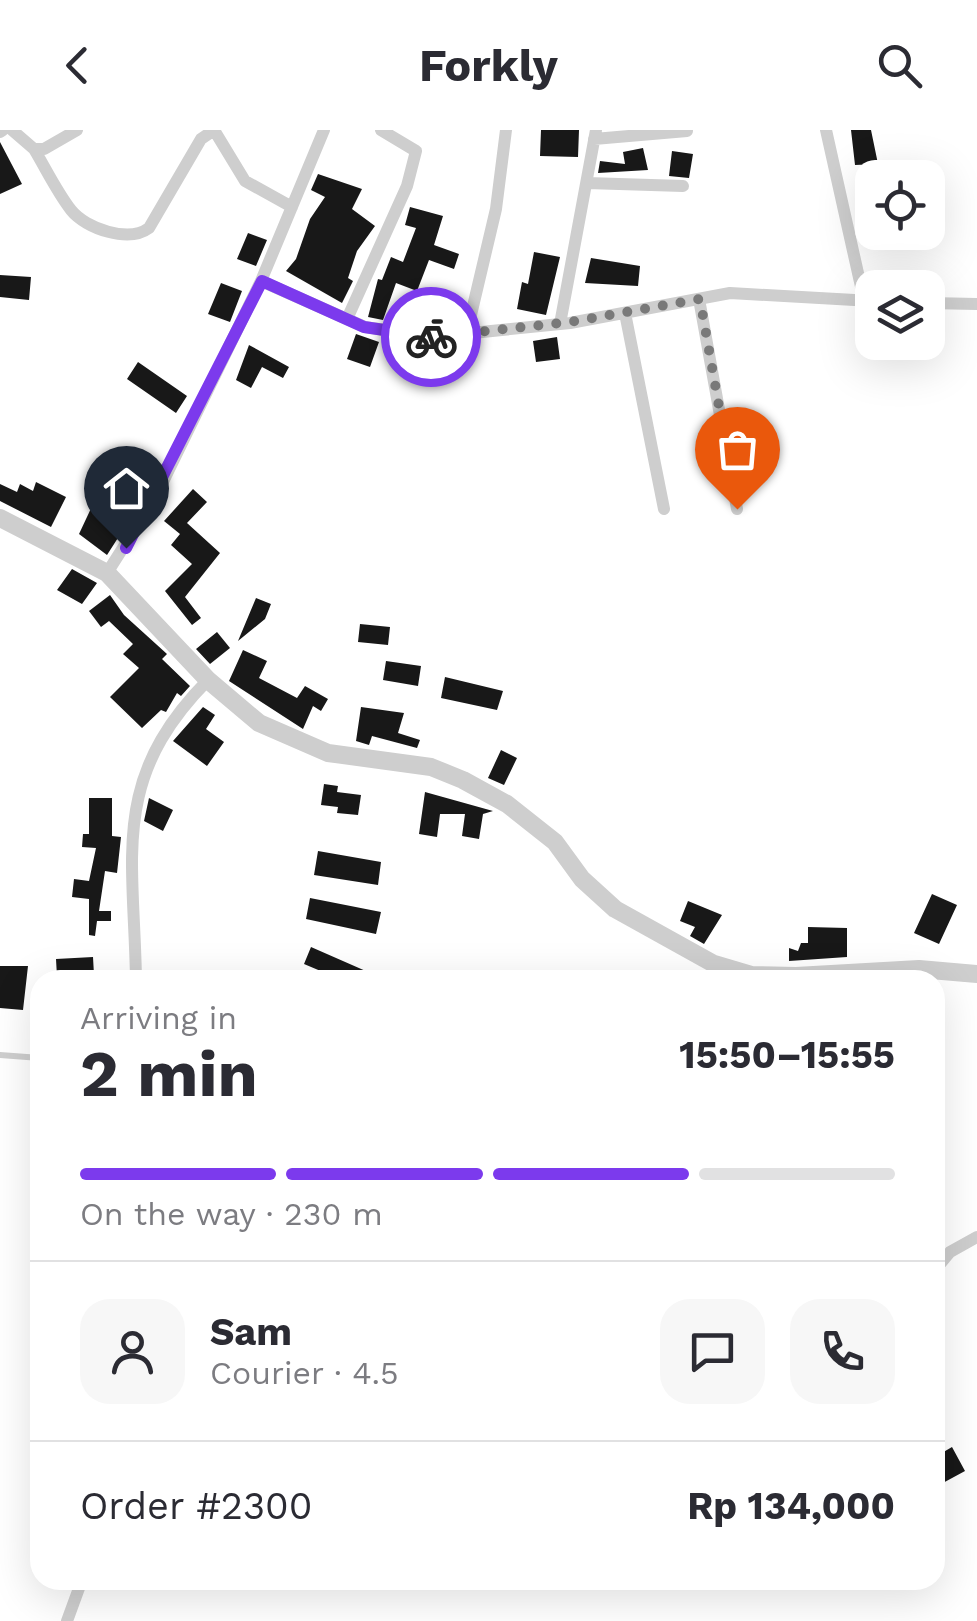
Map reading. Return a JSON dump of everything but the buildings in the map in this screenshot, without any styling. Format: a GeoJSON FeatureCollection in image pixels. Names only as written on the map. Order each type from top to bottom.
{"type":"FeatureCollection","features":[{"type":"Feature","properties":{"kind":"street"},"geometry":{"type":"LineString","coordinates":[[12,130],[34,149],[72,212],[120,236],[140,234],[149,228],[202,138],[214,130],[245,182],[292,206]]}},
{"type":"Feature","properties":{"kind":"street"},"geometry":{"type":"LineString","coordinates":[[34,149],[44,149],[77,130]]}},
{"type":"Feature","properties":{"kind":"street"},"geometry":{"type":"LineString","coordinates":[[108,573],[156,496],[262,281],[324,130]]}},
{"type":"Feature","properties":{"kind":"street"},"geometry":{"type":"LineString","coordinates":[[347,319],[401,202],[416,151],[381,130]]}},
{"type":"Feature","properties":{"kind":"street"},"geometry":{"type":"LineString","coordinates":[[466,336],[496,210],[506,130]]}},
{"type":"Feature","properties":{"kind":"street"},"geometry":{"type":"LineString","coordinates":[[826,130],[861,270]]}},
{"type":"Feature","properties":{"kind":"street"},"geometry":{"type":"LineString","coordinates":[[560,324],[595,134],[687,131]]}},
{"type":"Feature","properties":{"kind":"street"},"geometry":{"type":"LineString","coordinates":[[587,183],[683,186]]}},
{"type":"Feature","properties":{"kind":"street"},"geometry":{"type":"LineString","coordinates":[[262,281],[347,319],[403,335],[466,336],[748,292],[855,299]]}},
{"type":"Feature","properties":{"kind":"street"},"geometry":{"type":"LineString","coordinates":[[700,299],[737,509]]}},
{"type":"Feature","properties":{"kind":"street"},"geometry":{"type":"LineString","coordinates":[[945,303],[977,304]]}},
{"type":"Feature","properties":{"kind":"street"},"geometry":{"type":"LineString","coordinates":[[624,313],[664,509]]}},
{"type":"Feature","properties":{"kind":"street"},"geometry":{"type":"LineString","coordinates":[[0,518],[108,573],[208,680],[258,724],[328,753],[432,767],[492,796],[555,842],[582,879],[615,909],[714,964],[736,970]]}},
{"type":"Feature","properties":{"kind":"street"},"geometry":{"type":"LineString","coordinates":[[136,970],[133,836],[140,780],[165,734],[208,680]]}},
{"type":"Feature","properties":{"kind":"street"},"geometry":{"type":"LineString","coordinates":[[901,970],[931,970]]}},
{"type":"Feature","properties":{"kind":"street"},"geometry":{"type":"LineString","coordinates":[[945,971],[977,974]]}},
{"type":"Feature","properties":{"kind":"street"},"geometry":{"type":"LineString","coordinates":[[945,1258],[977,1237]]}},
{"type":"Feature","properties":{"kind":"street"},"geometry":{"type":"LineString","coordinates":[[66,1621],[78,1590]]}},
{"type":"Feature","properties":{"kind":"lane"},"geometry":{"type":"LineString","coordinates":[[0,1055],[30,1057]]}},
{"type":"Feature","properties":{"kind":"way so far"},"geometry":{"type":"LineString","coordinates":[[431,337],[570,322],[700,299],[737,509]]}},
{"type":"Feature","properties":{"kind":"route"},"geometry":{"type":"LineString","coordinates":[[126,548],[156,496],[219,361],[262,281],[364,327],[431,337]]}}]}
